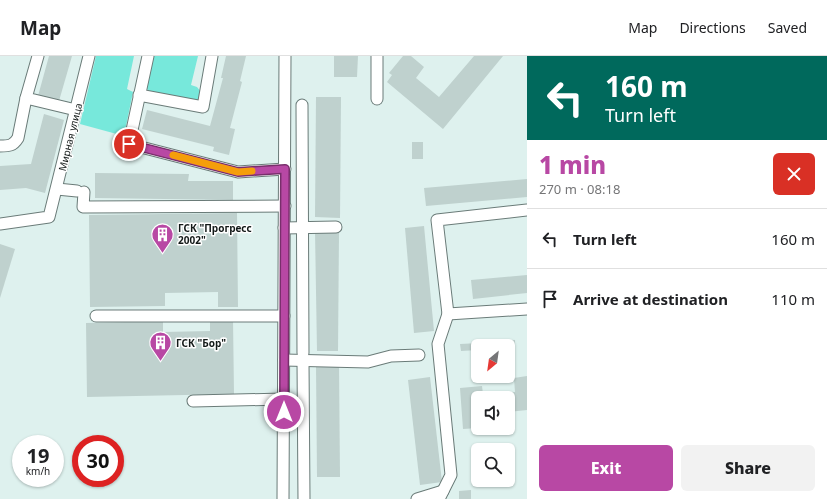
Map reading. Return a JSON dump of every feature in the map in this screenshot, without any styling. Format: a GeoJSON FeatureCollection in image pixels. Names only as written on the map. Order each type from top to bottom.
{"type":"FeatureCollection","features":[{"type":"Feature","properties":{"kind":"street"},"geometry":{"type":"LineString","coordinates":[[0,146],[12,146],[18,138],[26,98],[38,56]]}},
{"type":"Feature","properties":{"kind":"street","name":"Мирная улица"},"geometry":{"type":"LineString","coordinates":[[0,224],[49,217],[90,56]]}},
{"type":"Feature","properties":{"kind":"street"},"geometry":{"type":"LineString","coordinates":[[148,56],[129,144],[238,172],[285,169]]}},
{"type":"Feature","properties":{"kind":"street"},"geometry":{"type":"LineString","coordinates":[[139,95],[203,107],[212,56]]}},
{"type":"Feature","properties":{"kind":"street"},"geometry":{"type":"LineString","coordinates":[[284,499],[285,56]]}},
{"type":"Feature","properties":{"kind":"street"},"geometry":{"type":"LineString","coordinates":[[377,56],[377,99]]}},
{"type":"Feature","properties":{"kind":"street"},"geometry":{"type":"LineString","coordinates":[[26,98],[76,110]]}},
{"type":"Feature","properties":{"kind":"street"},"geometry":{"type":"LineString","coordinates":[[302,104],[304,499]]}},
{"type":"Feature","properties":{"kind":"street"},"geometry":{"type":"LineString","coordinates":[[57,189],[80,192],[84,207],[284,206]]}},
{"type":"Feature","properties":{"kind":"street"},"geometry":{"type":"LineString","coordinates":[[417,499],[441,495],[451,475],[438,344],[448,314],[437,220],[527,210]]}},
{"type":"Feature","properties":{"kind":"street"},"geometry":{"type":"LineString","coordinates":[[284,228],[336,227]]}},
{"type":"Feature","properties":{"kind":"street"},"geometry":{"type":"LineString","coordinates":[[448,314],[527,308]]}},
{"type":"Feature","properties":{"kind":"street"},"geometry":{"type":"LineString","coordinates":[[96,316],[284,316]]}},
{"type":"Feature","properties":{"kind":"street"},"geometry":{"type":"LineString","coordinates":[[284,360],[303,357],[368,362],[391,356],[419,355]]}},
{"type":"Feature","properties":{"kind":"street"},"geometry":{"type":"LineString","coordinates":[[193,401],[284,399]]}},
{"type":"Feature","properties":{"kind":"shaded area"},"geometry":{"type":"Polygon","coordinates":[[[96,56],[134,56],[127,89],[133,92],[124,136],[80,124],[96,56]]]}},
{"type":"Feature","properties":{"kind":"shaded area"},"geometry":{"type":"Polygon","coordinates":[[[153,56],[198,56],[191,85],[197,87],[201,92],[198,99],[194,102],[149,92],[146,87],[153,56]]]}},
{"type":"Feature","properties":{"kind":"building"},"geometry":{"type":"Polygon","coordinates":[[[49,56],[72,56],[59,101],[38,96],[49,56]]]}},
{"type":"Feature","properties":{"kind":"building"},"geometry":{"type":"Polygon","coordinates":[[[226,56],[246,56],[240,81],[242,82],[230,128],[235,129],[229,155],[213,151],[214,147],[142,129],[147,110],[210,126],[223,78],[221,78],[226,56]]]}},
{"type":"Feature","properties":{"kind":"building"},"geometry":{"type":"Polygon","coordinates":[[[334,56],[358,56],[357,77],[334,77],[334,56]]]}},
{"type":"Feature","properties":{"kind":"building"},"geometry":{"type":"Polygon","coordinates":[[[403,56],[411,56],[424,67],[416,78],[439,97],[474,56],[503,56],[443,129],[387,82],[392,75],[389,73],[403,56]]]}},
{"type":"Feature","properties":{"kind":"building"},"geometry":{"type":"Polygon","coordinates":[[[316,97],[341,97],[340,218],[315,217],[316,97]]]}},
{"type":"Feature","properties":{"kind":"building"},"geometry":{"type":"Polygon","coordinates":[[[44,114],[64,120],[45,193],[26,188],[0,190],[0,166],[31,164],[44,114]]]}},
{"type":"Feature","properties":{"kind":"building"},"geometry":{"type":"Polygon","coordinates":[[[412,142],[423,142],[423,159],[412,159],[412,142]]]}},
{"type":"Feature","properties":{"kind":"building"},"geometry":{"type":"Polygon","coordinates":[[[95,173],[189,174],[188,181],[233,181],[233,200],[95,198],[95,173]]]}},
{"type":"Feature","properties":{"kind":"building"},"geometry":{"type":"Polygon","coordinates":[[[527,179],[527,197],[426,206],[424,188],[527,179]]]}},
{"type":"Feature","properties":{"kind":"building","name":"ГСК \"Прогресс 2002\""},"geometry":{"type":"Polygon","coordinates":[[[237,213],[238,307],[218,307],[218,292],[165,293],[165,306],[90,307],[89,215],[237,213]]]}},
{"type":"Feature","properties":{"kind":"building"},"geometry":{"type":"Polygon","coordinates":[[[424,226],[434,331],[414,333],[405,228],[424,226]]]}},
{"type":"Feature","properties":{"kind":"building"},"geometry":{"type":"Polygon","coordinates":[[[315,231],[339,232],[338,351],[317,351],[315,231]]]}},
{"type":"Feature","properties":{"kind":"building"},"geometry":{"type":"Polygon","coordinates":[[[0,244],[15,249],[0,298],[0,244]]]}},
{"type":"Feature","properties":{"kind":"building"},"geometry":{"type":"Polygon","coordinates":[[[527,275],[527,293],[473,299],[471,280],[527,275]]]}},
{"type":"Feature","properties":{"kind":"building","name":"ГСК \"Бор\""},"geometry":{"type":"Polygon","coordinates":[[[210,319],[233,319],[234,394],[87,397],[86,323],[163,321],[163,332],[210,331],[210,319]]]}},
{"type":"Feature","properties":{"kind":"building"},"geometry":{"type":"Polygon","coordinates":[[[471,343],[471,350],[461,351],[460,344],[471,343]]]}},
{"type":"Feature","properties":{"kind":"building"},"geometry":{"type":"Polygon","coordinates":[[[316,365],[339,365],[340,477],[317,477],[316,365]]]}},
{"type":"Feature","properties":{"kind":"building"},"geometry":{"type":"Polygon","coordinates":[[[527,376],[527,410],[515,411],[515,378],[527,376]]]}},
{"type":"Feature","properties":{"kind":"building"},"geometry":{"type":"Polygon","coordinates":[[[430,377],[442,482],[420,485],[408,380],[430,377]]]}},
{"type":"Feature","properties":{"kind":"building"},"geometry":{"type":"Polygon","coordinates":[[[482,386],[483,391],[471,391],[471,428],[463,429],[460,388],[482,386]]]}},
{"type":"Feature","properties":{"kind":"building"},"geometry":{"type":"Polygon","coordinates":[[[471,490],[471,499],[459,499],[459,491],[471,490]]]}},
{"type":"Feature","properties":{"kind":"slow traffic"},"geometry":{"type":"LineString","coordinates":[[173,155],[238,172],[252,171]]}},
{"type":"Feature","properties":{"kind":"place","name":"ГСК \"Прогресс 2002\""},"geometry":{"type":"Point","coordinates":[163,254]}},
{"type":"Feature","properties":{"kind":"place","name":"ГСК \"Бор\""},"geometry":{"type":"Point","coordinates":[160,362]}},
{"type":"Feature","properties":{"kind":"route"},"geometry":{"type":"LineString","coordinates":[[129,144],[238,172],[285,169],[284,412]]}}]}
